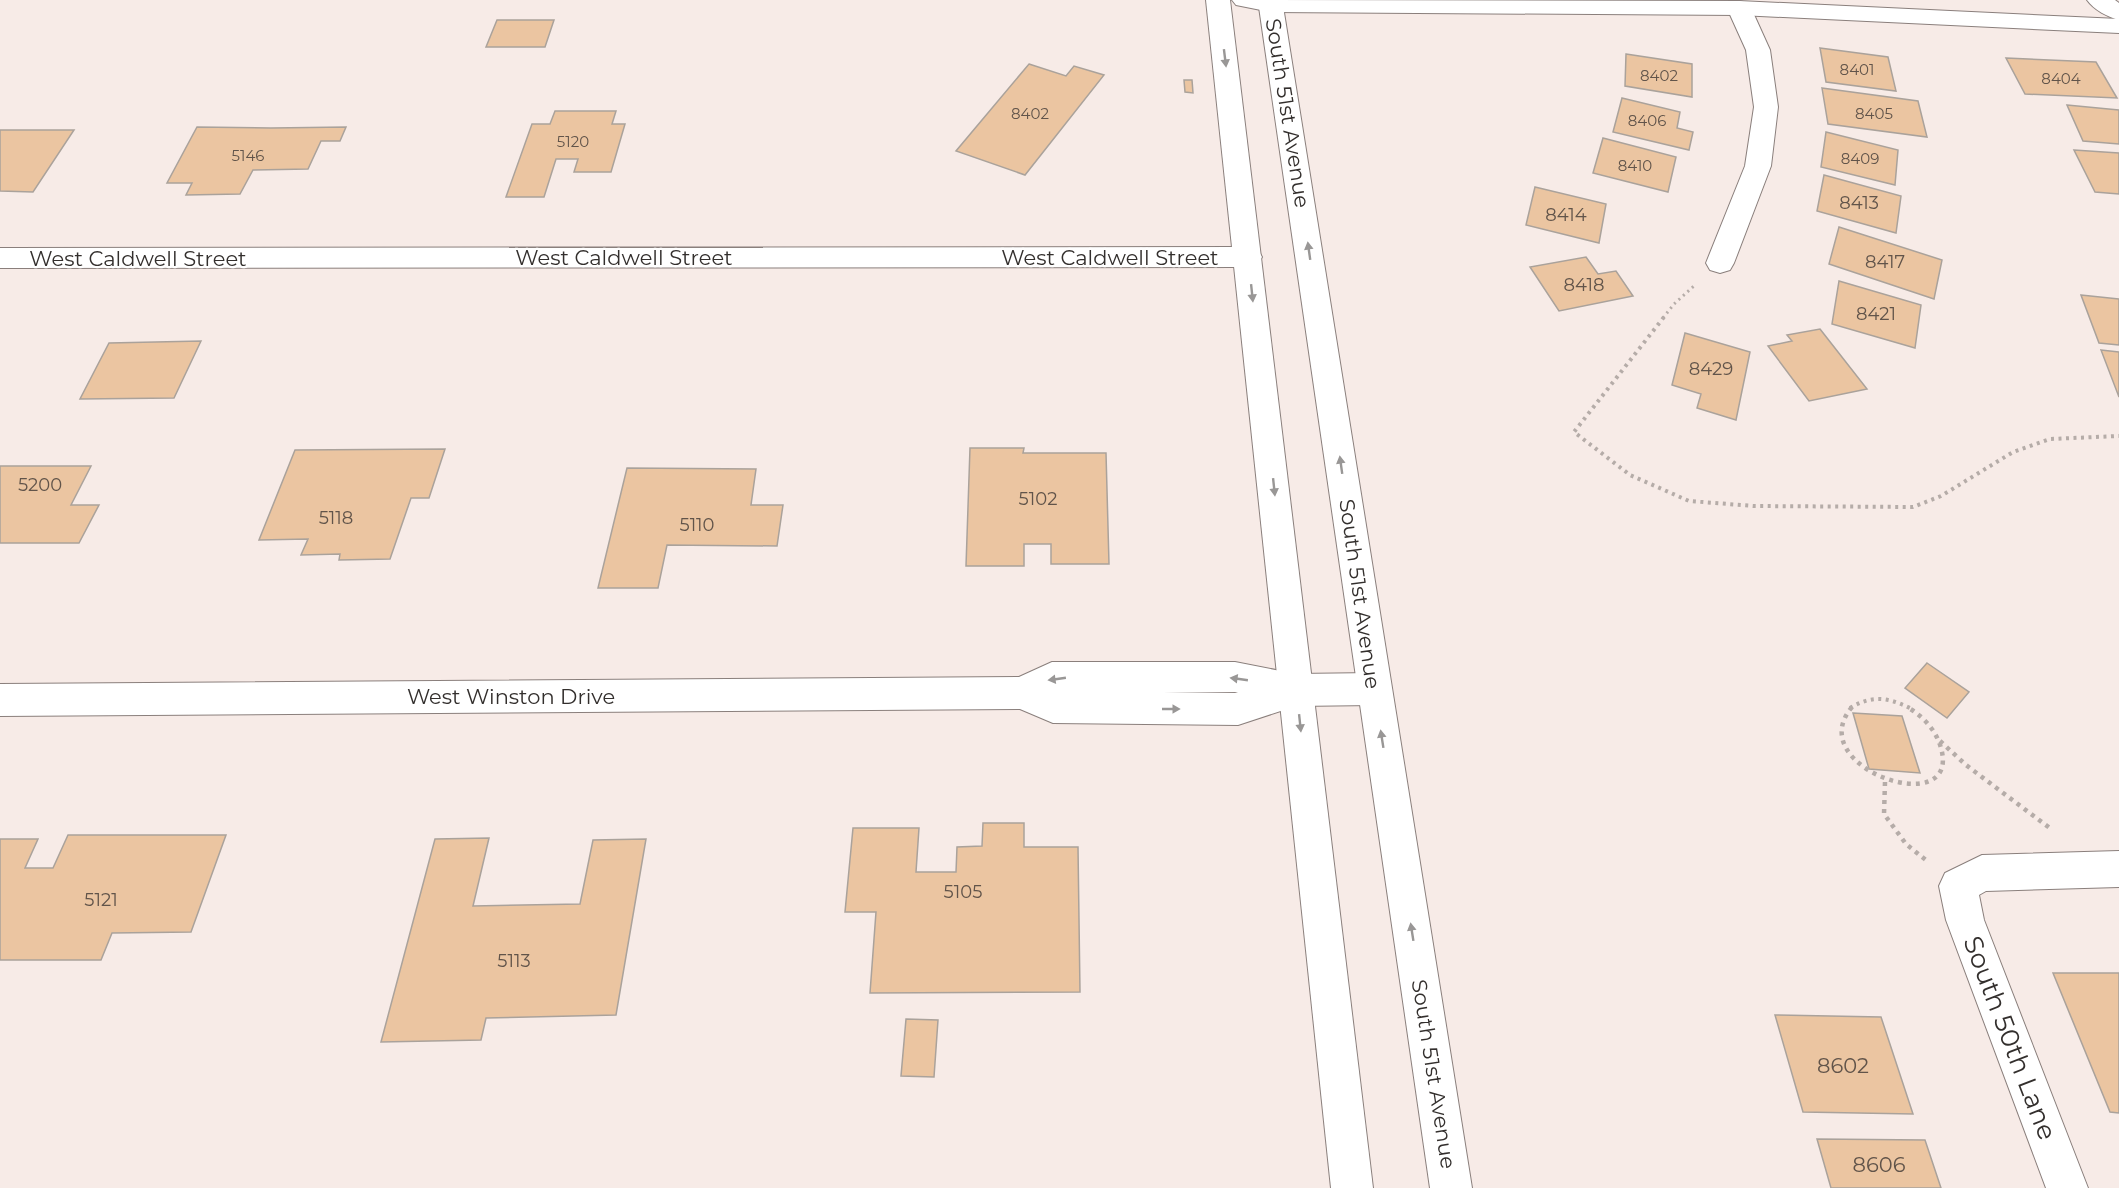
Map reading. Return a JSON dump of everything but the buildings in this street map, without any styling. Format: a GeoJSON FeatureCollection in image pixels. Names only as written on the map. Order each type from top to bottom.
{"type":"FeatureCollection","features":[{"type":"Feature","properties":{"kind":"street"},"geometry":{"type":"LineString","coordinates":[[1218,0],[1352,1188]]}},
{"type":"Feature","properties":{"kind":"street"},"geometry":{"type":"LineString","coordinates":[[1244,0],[1271,3],[1739,8],[2119,26]]}},
{"type":"Feature","properties":{"kind":"street"},"geometry":{"type":"LineString","coordinates":[[2099,0],[2119,13]]}},
{"type":"Feature","properties":{"kind":"street","name":"South 51st Avenue"},"geometry":{"type":"LineString","coordinates":[[1271,3],[1451,1188]]}},
{"type":"Feature","properties":{"kind":"street"},"geometry":{"type":"LineString","coordinates":[[1719,263],[1758,166],[1766,107],[1758,50],[1739,8]]}},
{"type":"Feature","properties":{"kind":"street","name":"West Caldwell Street"},"geometry":{"type":"LineString","coordinates":[[0,258],[1248,256]]}},
{"type":"Feature","properties":{"kind":"street","name":"West Winston Drive"},"geometry":{"type":"LineString","coordinates":[[0,700],[1023,693],[1053,707],[1124,693],[1238,709],[1296,690],[1374,689]]}},
{"type":"Feature","properties":{"kind":"street"},"geometry":{"type":"LineString","coordinates":[[1958,886],[1982,873],[2106,869]]}},
{"type":"Feature","properties":{"kind":"street","name":"South 50th Lane"},"geometry":{"type":"LineString","coordinates":[[1958,886],[1965,920],[2067,1188]]}},
{"type":"Feature","properties":{"kind":"path"},"geometry":{"type":"LineString","coordinates":[[1719,263],[1674,304],[1574,432],[1630,475],[1689,501],[1754,506],[1913,507],[1950,490],[2013,452],[2049,439],[2119,436]]}},
{"type":"Feature","properties":{"kind":"path"},"geometry":{"type":"LineString","coordinates":[[1938,738],[1943,756],[1941,770],[1932,780],[1918,786],[1903,786],[1885,782],[1864,769],[1851,755],[1843,741],[1840,726],[1844,713],[1857,702],[1881,698],[1899,703],[1924,718],[1954,756],[2031,811],[2106,869]]}},
{"type":"Feature","properties":{"kind":"path"},"geometry":{"type":"LineString","coordinates":[[1885,782],[1884,814],[1906,844],[1958,886]]}}]}
